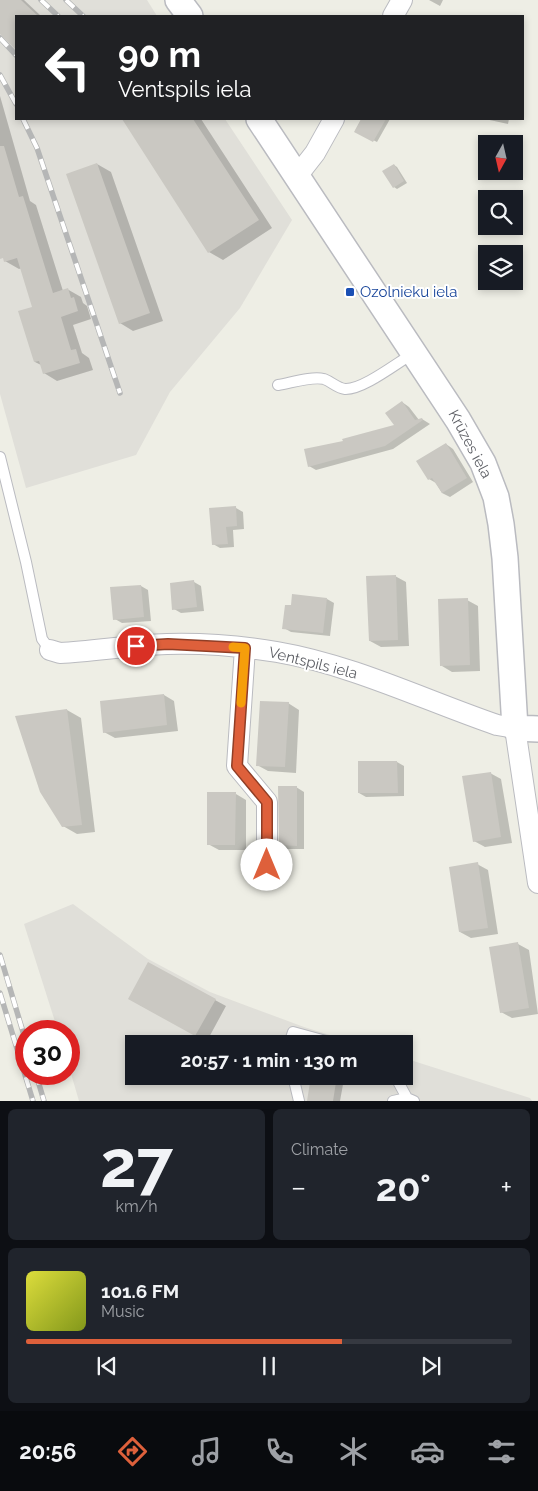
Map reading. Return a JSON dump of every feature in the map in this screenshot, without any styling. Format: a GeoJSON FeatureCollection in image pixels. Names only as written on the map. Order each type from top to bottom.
{"type":"FeatureCollection","features":[{"type":"Feature","properties":{"kind":"street"},"geometry":{"type":"LineString","coordinates":[[178,0],[189,15]]}},
{"type":"Feature","properties":{"kind":"street"},"geometry":{"type":"LineString","coordinates":[[394,15],[402,0]]}},
{"type":"Feature","properties":{"kind":"street","name":"Krūzes iela"},"geometry":{"type":"LineString","coordinates":[[260,120],[458,420],[483,463],[496,497],[502,524],[526,729],[538,883]]}},
{"type":"Feature","properties":{"kind":"street"},"geometry":{"type":"LineString","coordinates":[[297,176],[314,153],[333,120]]}},
{"type":"Feature","properties":{"kind":"street","name":"Ventspils iela"},"geometry":{"type":"LineString","coordinates":[[50,650],[60,653],[168,644],[245,648],[276,652],[340,669],[497,725],[526,729]]}},
{"type":"Feature","properties":{"kind":"street"},"geometry":{"type":"LineString","coordinates":[[245,648],[237,766],[267,802],[267,865]]}},
{"type":"Feature","properties":{"kind":"lane"},"geometry":{"type":"LineString","coordinates":[[278,385],[324,379],[346,389],[356,387],[415,353]]}},
{"type":"Feature","properties":{"kind":"lane"},"geometry":{"type":"LineString","coordinates":[[0,457],[26,562],[42,639],[50,650]]}},
{"type":"Feature","properties":{"kind":"lane"},"geometry":{"type":"LineString","coordinates":[[292,1035],[293,1032],[304,1035]]}},
{"type":"Feature","properties":{"kind":"lane"},"geometry":{"type":"LineString","coordinates":[[295,1085],[299,1101]]}},
{"type":"Feature","properties":{"kind":"lane"},"geometry":{"type":"LineString","coordinates":[[392,1101],[410,1100],[401,1085]]}},
{"type":"Feature","properties":{"kind":"shaded area"},"geometry":{"type":"Polygon","coordinates":[[[0,0],[147,0],[156,15],[15,15],[15,120],[226,120],[292,220],[240,308],[170,392],[136,455],[26,488],[0,394],[0,0]]]}},
{"type":"Feature","properties":{"kind":"shaded area"},"geometry":{"type":"Polygon","coordinates":[[[73,904],[148,959],[210,992],[330,1035],[125,1035],[125,1085],[413,1085],[413,1061],[530,1098],[532,1101],[79,1101],[74,1085],[80,1085],[80,1020],[55,1020],[24,924],[73,904]]]}},
{"type":"Feature","properties":{"kind":"building"},"geometry":{"type":"Polygon","coordinates":[[[0,0],[21,0],[37,15],[15,15],[15,49],[0,34],[0,0]]]}},
{"type":"Feature","properties":{"kind":"building"},"geometry":{"type":"Polygon","coordinates":[[[123,120],[194,120],[259,220],[208,253],[123,120]]]}},
{"type":"Feature","properties":{"kind":"building"},"geometry":{"type":"Polygon","coordinates":[[[360,120],[385,120],[373,142],[354,132],[360,120]]]}},
{"type":"Feature","properties":{"kind":"building"},"geometry":{"type":"Polygon","coordinates":[[[0,146],[4,146],[19,197],[23,196],[53,293],[68,288],[71,298],[74,297],[78,311],[61,317],[71,350],[76,349],[80,363],[43,374],[39,361],[34,362],[18,311],[32,307],[17,258],[4,262],[3,258],[0,259],[0,146]]]}},
{"type":"Feature","properties":{"kind":"building"},"geometry":{"type":"Polygon","coordinates":[[[97,163],[150,313],[119,324],[66,174],[97,163]]]}},
{"type":"Feature","properties":{"kind":"building"},"geometry":{"type":"Polygon","coordinates":[[[394,164],[404,181],[393,188],[382,171],[394,164]]]}},
{"type":"Feature","properties":{"kind":"building"},"geometry":{"type":"Polygon","coordinates":[[[402,401],[415,420],[422,418],[423,420],[385,446],[308,467],[304,449],[343,441],[342,439],[394,425],[385,413],[402,401]]]}},
{"type":"Feature","properties":{"kind":"building"},"geometry":{"type":"Polygon","coordinates":[[[446,443],[467,478],[442,493],[432,478],[428,480],[416,461],[446,443]]]}},
{"type":"Feature","properties":{"kind":"building"},"geometry":{"type":"Polygon","coordinates":[[[236,506],[237,526],[226,527],[228,544],[212,545],[209,508],[236,506]]]}},
{"type":"Feature","properties":{"kind":"building"},"geometry":{"type":"Polygon","coordinates":[[[396,575],[398,640],[369,641],[366,576],[396,575]]]}},
{"type":"Feature","properties":{"kind":"building"},"geometry":{"type":"Polygon","coordinates":[[[194,580],[197,607],[172,610],[170,583],[194,580]]]}},
{"type":"Feature","properties":{"kind":"building"},"geometry":{"type":"Polygon","coordinates":[[[141,585],[144,617],[113,620],[110,587],[141,585]]]}},
{"type":"Feature","properties":{"kind":"building"},"geometry":{"type":"Polygon","coordinates":[[[292,594],[327,598],[323,633],[282,629],[285,605],[291,605],[292,594]]]}},
{"type":"Feature","properties":{"kind":"building"},"geometry":{"type":"Polygon","coordinates":[[[468,598],[470,665],[440,666],[438,599],[468,598]]]}},
{"type":"Feature","properties":{"kind":"building"},"geometry":{"type":"Polygon","coordinates":[[[164,694],[167,725],[103,733],[100,701],[164,694]]]}},
{"type":"Feature","properties":{"kind":"building"},"geometry":{"type":"Polygon","coordinates":[[[260,701],[289,702],[285,767],[256,766],[260,701]]]}},
{"type":"Feature","properties":{"kind":"building"},"geometry":{"type":"Polygon","coordinates":[[[67,709],[82,825],[62,827],[40,792],[15,716],[67,709]]]}},
{"type":"Feature","properties":{"kind":"building"},"geometry":{"type":"Polygon","coordinates":[[[358,761],[397,761],[398,793],[358,793],[358,761]]]}},
{"type":"Feature","properties":{"kind":"building"},"geometry":{"type":"Polygon","coordinates":[[[491,772],[501,837],[473,842],[462,776],[491,772]]]}},
{"type":"Feature","properties":{"kind":"building"},"geometry":{"type":"Polygon","coordinates":[[[278,786],[297,786],[297,846],[279,845],[278,786]]]}},
{"type":"Feature","properties":{"kind":"building"},"geometry":{"type":"Polygon","coordinates":[[[207,792],[236,792],[235,845],[207,845],[207,792]]]}},
{"type":"Feature","properties":{"kind":"building"},"geometry":{"type":"Polygon","coordinates":[[[478,862],[488,928],[459,932],[449,867],[478,862]]]}},
{"type":"Feature","properties":{"kind":"building"},"geometry":{"type":"Polygon","coordinates":[[[518,942],[529,1008],[500,1013],[489,947],[518,942]]]}},
{"type":"Feature","properties":{"kind":"building"},"geometry":{"type":"Polygon","coordinates":[[[148,962],[216,999],[196,1035],[193,1035],[128,999],[148,962]]]}},
{"type":"Feature","properties":{"kind":"building"},"geometry":{"type":"Polygon","coordinates":[[[310,1085],[336,1085],[333,1101],[307,1101],[310,1085]]]}},
{"type":"Feature","properties":{"kind":"railway"},"geometry":{"type":"LineString","coordinates":[[41,0],[57,15]]}},
{"type":"Feature","properties":{"kind":"railway"},"geometry":{"type":"LineString","coordinates":[[66,0],[82,15]]}},
{"type":"Feature","properties":{"kind":"railway"},"geometry":{"type":"LineString","coordinates":[[0,38],[15,54]]}},
{"type":"Feature","properties":{"kind":"railway"},"geometry":{"type":"LineString","coordinates":[[0,75],[15,102]]}},
{"type":"Feature","properties":{"kind":"railway"},"geometry":{"type":"LineString","coordinates":[[23,120],[37,148],[120,393]]}},
{"type":"Feature","properties":{"kind":"railway"},"geometry":{"type":"LineString","coordinates":[[0,955],[19,1020]]}},
{"type":"Feature","properties":{"kind":"railway"},"geometry":{"type":"LineString","coordinates":[[0,993],[33,1101]]}},
{"type":"Feature","properties":{"kind":"railway"},"geometry":{"type":"LineString","coordinates":[[39,1085],[44,1101]]}},
{"type":"Feature","properties":{"kind":"slow traffic"},"geometry":{"type":"LineString","coordinates":[[233,647],[245,648],[241,703]]}},
{"type":"Feature","properties":{"kind":"place","name":"Ozolnieku iela"},"geometry":{"type":"Point","coordinates":[350,292]}},
{"type":"Feature","properties":{"kind":"route"},"geometry":{"type":"LineString","coordinates":[[136,646],[168,644],[245,648],[237,766],[267,802],[267,865]]}}]}
